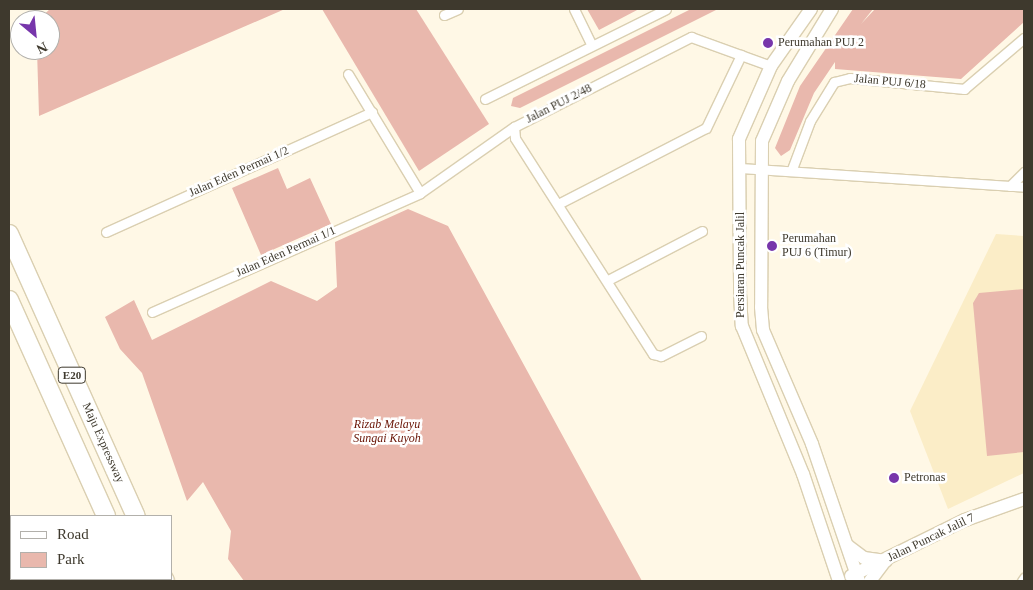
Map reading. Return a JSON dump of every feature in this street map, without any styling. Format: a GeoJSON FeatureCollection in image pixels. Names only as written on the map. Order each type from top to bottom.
{"type":"FeatureCollection","features":[{"type":"Feature","properties":{"kind":"highway","name":"Maju Expressway"},"geometry":{"type":"LineString","coordinates":[[9,234],[136,515]]}},
{"type":"Feature","properties":{"kind":"highway","name":"E20"},"geometry":{"type":"LineString","coordinates":[[9,300],[106,515]]}},
{"type":"Feature","properties":{"kind":"main road","name":"Persiaran Puncak Jalil"},"geometry":{"type":"LineString","coordinates":[[811,9],[772,66],[738,138],[741,168],[742,326],[803,474],[840,581]]}},
{"type":"Feature","properties":{"kind":"main road","name":"Persiaran Puncak Jalil"},"geometry":{"type":"LineString","coordinates":[[832,9],[788,81],[762,141],[763,330],[812,444],[858,578]]}},
{"type":"Feature","properties":{"kind":"main road","name":"Jalan Puncak Jalil 7"},"geometry":{"type":"LineString","coordinates":[[840,581],[858,578],[886,561],[965,520],[1024,499]]}},
{"type":"Feature","properties":{"kind":"main road"},"geometry":{"type":"LineString","coordinates":[[848,546],[864,558],[886,561]]}},
{"type":"Feature","properties":{"kind":"main road"},"geometry":{"type":"LineString","coordinates":[[870,581],[886,561]]}},
{"type":"Feature","properties":{"kind":"street"},"geometry":{"type":"LineString","coordinates":[[444,15],[458,9]]}},
{"type":"Feature","properties":{"kind":"street"},"geometry":{"type":"LineString","coordinates":[[574,9],[591,44]]}},
{"type":"Feature","properties":{"kind":"street"},"geometry":{"type":"LineString","coordinates":[[485,99],[591,44],[663,10]]}},
{"type":"Feature","properties":{"kind":"street","name":"Jalan PUJ 2/48"},"geometry":{"type":"LineString","coordinates":[[701,336],[658,357],[515,138],[514,127],[689,37],[772,66]]}},
{"type":"Feature","properties":{"kind":"street","name":"Jalan PUJ 6/18"},"geometry":{"type":"LineString","coordinates":[[792,168],[813,114],[834,82],[850,78],[964,89],[1024,38]]}},
{"type":"Feature","properties":{"kind":"street"},"geometry":{"type":"LineString","coordinates":[[558,204],[706,128],[741,55]]}},
{"type":"Feature","properties":{"kind":"street"},"geometry":{"type":"LineString","coordinates":[[348,74],[420,193]]}},
{"type":"Feature","properties":{"kind":"street","name":"Jalan Eden Permai 1/2"},"geometry":{"type":"LineString","coordinates":[[106,232],[372,112]]}},
{"type":"Feature","properties":{"kind":"street","name":"Jalan Eden Permai 1/1"},"geometry":{"type":"LineString","coordinates":[[152,312],[420,193],[514,127]]}},
{"type":"Feature","properties":{"kind":"street"},"geometry":{"type":"LineString","coordinates":[[741,168],[792,168],[1024,187]]}},
{"type":"Feature","properties":{"kind":"street"},"geometry":{"type":"LineString","coordinates":[[1010,186],[1024,172]]}},
{"type":"Feature","properties":{"kind":"street"},"geometry":{"type":"LineString","coordinates":[[608,280],[702,231]]}},
{"type":"Feature","properties":{"kind":"shaded area"},"geometry":{"type":"Polygon","coordinates":[[[996,234],[1024,236],[1024,473],[948,509],[910,411],[996,234]]]}},
{"type":"Feature","properties":{"kind":"green space"},"geometry":{"type":"Polygon","coordinates":[[[285,9],[39,116],[37,60],[60,60],[60,10],[49,10],[285,9]]]}},
{"type":"Feature","properties":{"kind":"green space"},"geometry":{"type":"Polygon","coordinates":[[[322,9],[416,9],[489,124],[419,171],[322,9]]]}},
{"type":"Feature","properties":{"kind":"green space"},"geometry":{"type":"Polygon","coordinates":[[[587,9],[639,9],[599,30],[587,9]]]}},
{"type":"Feature","properties":{"kind":"green space"},"geometry":{"type":"Polygon","coordinates":[[[691,9],[718,9],[520,108],[511,106],[513,98],[691,9]]]}},
{"type":"Feature","properties":{"kind":"green space"},"geometry":{"type":"Polygon","coordinates":[[[853,9],[873,9],[861,24],[875,9],[1024,9],[1024,22],[961,79],[835,69],[835,62],[814,93],[790,150],[781,156],[775,148],[800,86],[853,9]]]}},
{"type":"Feature","properties":{"kind":"green space"},"geometry":{"type":"Polygon","coordinates":[[[278,168],[287,189],[310,178],[331,224],[261,255],[232,188],[278,168]]]}},
{"type":"Feature","properties":{"kind":"green space","name":"Rizab Melayu Sungai Kuyoh"},"geometry":{"type":"Polygon","coordinates":[[[408,209],[448,226],[642,581],[244,581],[228,559],[231,531],[203,482],[187,501],[142,373],[120,349],[105,317],[134,300],[152,340],[271,281],[317,301],[337,287],[335,242],[408,209]]]}},
{"type":"Feature","properties":{"kind":"green space"},"geometry":{"type":"Polygon","coordinates":[[[1024,289],[1024,452],[987,456],[973,303],[979,293],[1024,289]]]}},
{"type":"Feature","properties":{"kind":"green space"},"geometry":{"type":"Polygon","coordinates":[[[9,542],[10,580],[24,581],[9,581],[9,542]]]}},
{"type":"Feature","properties":{"kind":"place","name":"Perumahan PUJ 2"},"geometry":{"type":"Point","coordinates":[768,43]}},
{"type":"Feature","properties":{"kind":"place","name":"Perumahan PUJ 6 (Timur)"},"geometry":{"type":"Point","coordinates":[772,246]}},
{"type":"Feature","properties":{"kind":"place","name":"Petronas"},"geometry":{"type":"Point","coordinates":[894,478]}}]}
